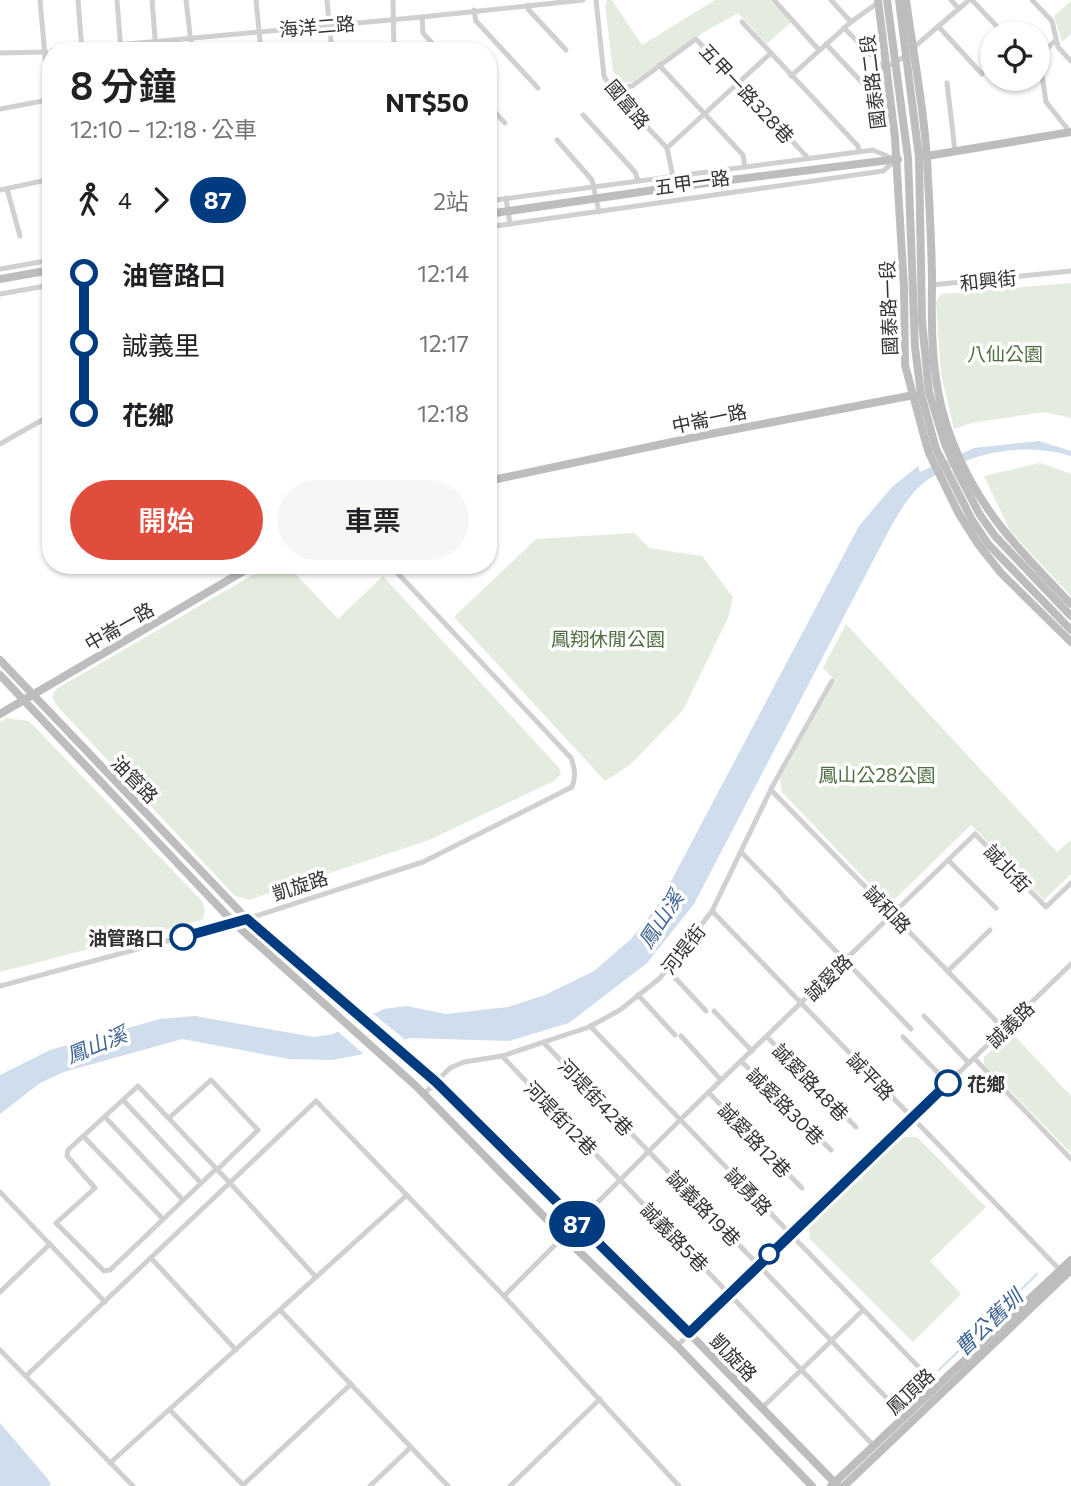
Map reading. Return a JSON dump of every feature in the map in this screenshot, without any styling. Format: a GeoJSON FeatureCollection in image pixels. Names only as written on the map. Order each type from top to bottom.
{"type":"FeatureCollection","features":[{"type":"Feature","properties":{"kind":"street"},"geometry":{"type":"LineString","coordinates":[[40,0],[47,42]]}},
{"type":"Feature","properties":{"kind":"street"},"geometry":{"type":"LineString","coordinates":[[78,0],[81,42]]}},
{"type":"Feature","properties":{"kind":"street"},"geometry":{"type":"LineString","coordinates":[[117,0],[120,42]]}},
{"type":"Feature","properties":{"kind":"street"},"geometry":{"type":"LineString","coordinates":[[152,0],[155,40]]}},
{"type":"Feature","properties":{"kind":"street"},"geometry":{"type":"LineString","coordinates":[[186,0],[191,42]]}},
{"type":"Feature","properties":{"kind":"street"},"geometry":{"type":"LineString","coordinates":[[256,0],[260,42]]}},
{"type":"Feature","properties":{"kind":"street"},"geometry":{"type":"LineString","coordinates":[[327,0],[331,42]]}},
{"type":"Feature","properties":{"kind":"street"},"geometry":{"type":"LineString","coordinates":[[393,0],[394,42]]}},
{"type":"Feature","properties":{"kind":"street"},"geometry":{"type":"LineString","coordinates":[[480,0],[476,21],[495,42]]}},
{"type":"Feature","properties":{"kind":"street","name":"海洋二路"},"geometry":{"type":"LineString","coordinates":[[132,42],[583,0]]}},
{"type":"Feature","properties":{"kind":"street","name":"國富路"},"geometry":{"type":"LineString","coordinates":[[596,0],[603,72],[612,90],[667,148]]}},
{"type":"Feature","properties":{"kind":"street"},"geometry":{"type":"LineString","coordinates":[[774,0],[819,50]]}},
{"type":"Feature","properties":{"kind":"street"},"geometry":{"type":"LineString","coordinates":[[831,0],[851,22]]}},
{"type":"Feature","properties":{"kind":"street","name":"國泰路二段"},"geometry":{"type":"LineString","coordinates":[[899,0],[909,52]]}},
{"type":"Feature","properties":{"kind":"street","name":"國泰路二段"},"geometry":{"type":"LineString","coordinates":[[905,0],[923,157]]}},
{"type":"Feature","properties":{"kind":"street"},"geometry":{"type":"LineString","coordinates":[[951,0],[959,9]]}},
{"type":"Feature","properties":{"kind":"street"},"geometry":{"type":"LineString","coordinates":[[844,28],[884,68],[909,52],[971,0],[991,21]]}},
{"type":"Feature","properties":{"kind":"street"},"geometry":{"type":"LineString","coordinates":[[1032,0],[1052,21],[1058,47],[1071,61]]}},
{"type":"Feature","properties":{"kind":"street"},"geometry":{"type":"LineString","coordinates":[[791,76],[851,22],[881,1]]}},
{"type":"Feature","properties":{"kind":"street","name":"國泰路二段"},"geometry":{"type":"LineString","coordinates":[[881,1],[908,159]]}},
{"type":"Feature","properties":{"kind":"street"},"geometry":{"type":"LineString","coordinates":[[528,5],[528,9],[566,50]]}},
{"type":"Feature","properties":{"kind":"street"},"geometry":{"type":"LineString","coordinates":[[422,17],[423,33],[431,42]]}},
{"type":"Feature","properties":{"kind":"street"},"geometry":{"type":"LineString","coordinates":[[742,22],[858,146],[859,152]]}},
{"type":"Feature","properties":{"kind":"street"},"geometry":{"type":"LineString","coordinates":[[938,26],[980,73]]}},
{"type":"Feature","properties":{"kind":"street","name":"五甲一路328巷"},"geometry":{"type":"LineString","coordinates":[[612,90],[632,86],[696,39],[808,158]]}},
{"type":"Feature","properties":{"kind":"street"},"geometry":{"type":"LineString","coordinates":[[1050,46],[1056,40]]}},
{"type":"Feature","properties":{"kind":"street"},"geometry":{"type":"LineString","coordinates":[[497,44],[538,88]]}},
{"type":"Feature","properties":{"kind":"street"},"geometry":{"type":"LineString","coordinates":[[826,44],[882,104],[891,103]]}},
{"type":"Feature","properties":{"kind":"street","name":"海洋二路"},"geometry":{"type":"LineString","coordinates":[[0,52],[42,51]]}},
{"type":"Feature","properties":{"kind":"street"},"geometry":{"type":"LineString","coordinates":[[678,200],[667,148],[771,54]]}},
{"type":"Feature","properties":{"kind":"street"},"geometry":{"type":"LineString","coordinates":[[659,65],[743,155],[745,167]]}},
{"type":"Feature","properties":{"kind":"street","name":"國泰路二段"},"geometry":{"type":"LineString","coordinates":[[891,66],[896,160]]}},
{"type":"Feature","properties":{"kind":"street"},"geometry":{"type":"LineString","coordinates":[[947,83],[955,151]]}},
{"type":"Feature","properties":{"kind":"street"},"geometry":{"type":"LineString","coordinates":[[1044,91],[1046,102],[1071,132]]}},
{"type":"Feature","properties":{"kind":"street"},"geometry":{"type":"LineString","coordinates":[[0,109],[42,101]]}},
{"type":"Feature","properties":{"kind":"street"},"geometry":{"type":"LineString","coordinates":[[497,115],[505,123]]}},
{"type":"Feature","properties":{"kind":"street"},"geometry":{"type":"LineString","coordinates":[[583,115],[635,172],[638,181]]}},
{"type":"Feature","properties":{"kind":"street","name":"五甲一路"},"geometry":{"type":"LineString","coordinates":[[497,213],[675,187],[923,157],[1071,132]]}},
{"type":"Feature","properties":{"kind":"street"},"geometry":{"type":"LineString","coordinates":[[556,140],[592,180],[599,212]]}},
{"type":"Feature","properties":{"kind":"street","name":"五甲一路"},"geometry":{"type":"LineString","coordinates":[[497,200],[859,152],[879,151],[896,160]]}},
{"type":"Feature","properties":{"kind":"street","name":"國泰路一段"},"geometry":{"type":"LineString","coordinates":[[923,157],[927,286],[923,344],[925,393],[963,475]]}},
{"type":"Feature","properties":{"kind":"street","name":"國泰路一段"},"geometry":{"type":"LineString","coordinates":[[908,159],[909,287]]}},
{"type":"Feature","properties":{"kind":"street","name":"五甲一路"},"geometry":{"type":"LineString","coordinates":[[497,226],[883,172],[896,160]]}},
{"type":"Feature","properties":{"kind":"street","name":"國泰路一段"},"geometry":{"type":"LineString","coordinates":[[896,160],[914,334],[932,451],[947,482]]}},
{"type":"Feature","properties":{"kind":"street"},"geometry":{"type":"LineString","coordinates":[[20,236],[4,189],[42,181]]}},
{"type":"Feature","properties":{"kind":"street"},"geometry":{"type":"LineString","coordinates":[[506,198],[510,224]]}},
{"type":"Feature","properties":{"kind":"street"},"geometry":{"type":"LineString","coordinates":[[0,268],[42,261]]}},
{"type":"Feature","properties":{"kind":"street","name":"和興街"},"geometry":{"type":"LineString","coordinates":[[909,287],[1070,271]]}},
{"type":"Feature","properties":{"kind":"street"},"geometry":{"type":"LineString","coordinates":[[0,279],[42,272]]}},
{"type":"Feature","properties":{"kind":"street"},"geometry":{"type":"LineString","coordinates":[[0,294],[42,287]]}},
{"type":"Feature","properties":{"kind":"street","name":"中崙一路"},"geometry":{"type":"LineString","coordinates":[[497,479],[705,435],[925,393]]}},
{"type":"Feature","properties":{"kind":"street"},"geometry":{"type":"LineString","coordinates":[[0,444],[42,420]]}},
{"type":"Feature","properties":{"kind":"street"},"geometry":{"type":"LineString","coordinates":[[963,475],[1002,531],[1071,604]]}},
{"type":"Feature","properties":{"kind":"street"},"geometry":{"type":"LineString","coordinates":[[963,475],[995,536],[1071,616]]}},
{"type":"Feature","properties":{"kind":"street"},"geometry":{"type":"LineString","coordinates":[[947,482],[988,544],[1071,630]]}},
{"type":"Feature","properties":{"kind":"street"},"geometry":{"type":"LineString","coordinates":[[947,482],[959,514],[978,544],[1001,573],[1071,642]]}},
{"type":"Feature","properties":{"kind":"street","name":"中崙一路"},"geometry":{"type":"LineString","coordinates":[[0,714],[239,574]]}},
{"type":"Feature","properties":{"kind":"street","name":"凱旋路"},"geometry":{"type":"LineString","coordinates":[[247,919],[424,862],[572,787],[575,768],[571,758],[398,574]]}},
{"type":"Feature","properties":{"kind":"street","name":"油管路"},"geometry":{"type":"LineString","coordinates":[[0,660],[247,919]]}},
{"type":"Feature","properties":{"kind":"street","name":"油管路"},"geometry":{"type":"LineString","coordinates":[[0,675],[234,923]]}},
{"type":"Feature","properties":{"kind":"street","name":"河堤街"},"geometry":{"type":"LineString","coordinates":[[424,1094],[450,1068],[464,1062],[502,1056],[590,1026],[620,1010],[660,978],[712,911],[771,790],[832,681]]}},
{"type":"Feature","properties":{"kind":"street","name":"誠和路"},"geometry":{"type":"LineString","coordinates":[[771,790],[1004,1030]]}},
{"type":"Feature","properties":{"kind":"street","name":"誠愛路"},"geometry":{"type":"LineString","coordinates":[[504,1296],[680,1120],[975,834]]}},
{"type":"Feature","properties":{"kind":"street","name":"誠北街"},"geometry":{"type":"LineString","coordinates":[[975,834],[1046,907],[1071,883]]}},
{"type":"Feature","properties":{"kind":"street"},"geometry":{"type":"LineString","coordinates":[[741,852],[911,1028]]}},
{"type":"Feature","properties":{"kind":"street"},"geometry":{"type":"LineString","coordinates":[[948,860],[996,908]]}},
{"type":"Feature","properties":{"kind":"street","name":"誠平路"},"geometry":{"type":"LineString","coordinates":[[712,911],[1060,1270]]}},
{"type":"Feature","properties":{"kind":"street"},"geometry":{"type":"LineString","coordinates":[[0,986],[247,919]]}},
{"type":"Feature","properties":{"kind":"street","name":"凱旋路"},"geometry":{"type":"LineString","coordinates":[[247,919],[436,1082],[689,1333],[835,1485]]}},
{"type":"Feature","properties":{"kind":"street","name":"凱旋路"},"geometry":{"type":"LineString","coordinates":[[234,923],[424,1094],[564,1237],[677,1346],[812,1486]]}},
{"type":"Feature","properties":{"kind":"street"},"geometry":{"type":"LineString","coordinates":[[948,971],[990,930]]}},
{"type":"Feature","properties":{"kind":"street","name":"誠義路"},"geometry":{"type":"LineString","coordinates":[[677,1346],[1071,964]]}},
{"type":"Feature","properties":{"kind":"street"},"geometry":{"type":"LineString","coordinates":[[667,969],[706,1011]]}},
{"type":"Feature","properties":{"kind":"street"},"geometry":{"type":"LineString","coordinates":[[638,995],[721,1080]]}},
{"type":"Feature","properties":{"kind":"street"},"geometry":{"type":"LineString","coordinates":[[714,1011],[752,1051]]}},
{"type":"Feature","properties":{"kind":"street"},"geometry":{"type":"LineString","coordinates":[[924,1016],[1071,1159]]}},
{"type":"Feature","properties":{"kind":"street","name":"誠勇路"},"geometry":{"type":"LineString","coordinates":[[590,1026],[937,1386]]}},
{"type":"Feature","properties":{"kind":"street","name":"誠愛路48巷"},"geometry":{"type":"LineString","coordinates":[[767,1037],[856,1127]]}},
{"type":"Feature","properties":{"kind":"street"},"geometry":{"type":"LineString","coordinates":[[903,1037],[948,1083]]}},
{"type":"Feature","properties":{"kind":"street","name":"河堤街42巷"},"geometry":{"type":"LineString","coordinates":[[543,1042],[649,1152]]}},
{"type":"Feature","properties":{"kind":"street","name":"河堤街12巷"},"geometry":{"type":"LineString","coordinates":[[502,1056],[621,1180]]}},
{"type":"Feature","properties":{"kind":"street","name":"誠愛路30巷"},"geometry":{"type":"LineString","coordinates":[[741,1061],[831,1150]]}},
{"type":"Feature","properties":{"kind":"street"},"geometry":{"type":"LineString","coordinates":[[169,1118],[211,1080],[258,1130],[216,1169],[201,1184],[183,1200],[110,1270],[104,1271],[56,1223],[95,1188],[67,1156],[68,1150],[138,1086],[216,1169],[230,1183],[316,1277]]}},
{"type":"Feature","properties":{"kind":"street","name":"誠愛路12巷"},"geometry":{"type":"LineString","coordinates":[[709,1093],[802,1188]]}},
{"type":"Feature","properties":{"kind":"street"},"geometry":{"type":"LineString","coordinates":[[123,1100],[201,1184]]}},
{"type":"Feature","properties":{"kind":"street"},"geometry":{"type":"LineString","coordinates":[[26,1376],[316,1101],[504,1296],[679,1486]]}},
{"type":"Feature","properties":{"kind":"street"},"geometry":{"type":"LineString","coordinates":[[105,1117],[183,1200]]}},
{"type":"Feature","properties":{"kind":"street"},"geometry":{"type":"LineString","coordinates":[[83,1136],[163,1219]]}},
{"type":"Feature","properties":{"kind":"street","name":"誠義路19巷"},"geometry":{"type":"LineString","coordinates":[[649,1152],[905,1417]]}},
{"type":"Feature","properties":{"kind":"street","name":"誠義路5巷"},"geometry":{"type":"LineString","coordinates":[[621,1180],[874,1446]]}},
{"type":"Feature","properties":{"kind":"street"},"geometry":{"type":"LineString","coordinates":[[0,1192],[105,1302]]}},
{"type":"Feature","properties":{"kind":"street"},"geometry":{"type":"LineString","coordinates":[[110,1463],[407,1195]]}},
{"type":"Feature","properties":{"kind":"street"},"geometry":{"type":"LineString","coordinates":[[0,1292],[50,1244]]}},
{"type":"Feature","properties":{"kind":"street"},"geometry":{"type":"LineString","coordinates":[[151,1258],[236,1350]]}},
{"type":"Feature","properties":{"kind":"street","name":"鳳頂路"},"geometry":{"type":"LineString","coordinates":[[835,1485],[1071,1260]]}},
{"type":"Feature","properties":{"kind":"street","name":"鳳頂路"},"geometry":{"type":"LineString","coordinates":[[844,1486],[1071,1270]]}},
{"type":"Feature","properties":{"kind":"street"},"geometry":{"type":"LineString","coordinates":[[280,1310],[448,1486]]}},
{"type":"Feature","properties":{"kind":"street"},"geometry":{"type":"LineString","coordinates":[[762,1408],[863,1310]]}},
{"type":"Feature","properties":{"kind":"street"},"geometry":{"type":"LineString","coordinates":[[0,1350],[133,1486]]}},
{"type":"Feature","properties":{"kind":"street"},"geometry":{"type":"LineString","coordinates":[[170,1410],[244,1485],[351,1384]]}},
{"type":"Feature","properties":{"kind":"street"},"geometry":{"type":"LineString","coordinates":[[510,1486],[600,1399]]}},
{"type":"Feature","properties":{"kind":"street"},"geometry":{"type":"LineString","coordinates":[[370,1486],[411,1447]]}},
{"type":"Feature","properties":{"kind":"street"},"geometry":{"type":"LineString","coordinates":[[516,1480],[521,1486]]}},
{"type":"Feature","properties":{"kind":"green space"},"geometry":{"type":"Polygon","coordinates":[[[607,0],[612,0],[642,45],[715,0],[770,0],[791,22],[767,44],[738,13],[704,32],[632,82],[623,83],[613,71],[605,6],[607,0]]]}},
{"type":"Feature","properties":{"kind":"green space"},"geometry":{"type":"Polygon","coordinates":[[[1071,1],[1071,34],[1062,42],[1054,16],[1071,1]]]}},
{"type":"Feature","properties":{"kind":"green space","name":"八仙公園"},"geometry":{"type":"Polygon","coordinates":[[[1071,283],[1071,418],[1045,412],[971,423],[954,429],[941,374],[936,302],[941,294],[1071,283]]]}},
{"type":"Feature","properties":{"kind":"green space"},"geometry":{"type":"Polygon","coordinates":[[[1040,463],[1071,474],[1071,596],[1010,531],[984,476],[1040,463]]]}},
{"type":"Feature","properties":{"kind":"green space","name":"鳳翔休閒公園"},"geometry":{"type":"Polygon","coordinates":[[[635,533],[649,548],[702,556],[733,597],[728,618],[683,710],[630,765],[605,781],[454,617],[536,539],[635,533]]]}},
{"type":"Feature","properties":{"kind":"green space"},"geometry":{"type":"Polygon","coordinates":[[[254,574],[296,574],[338,619],[383,576],[559,768],[561,774],[554,781],[429,840],[249,900],[235,896],[57,706],[52,697],[56,689],[254,574]]]}},
{"type":"Feature","properties":{"kind":"green space","name":"鳳山公28公園"},"geometry":{"type":"Polygon","coordinates":[[[846,624],[1057,852],[1071,840],[1071,874],[1044,900],[971,825],[894,900],[884,899],[782,792],[780,779],[835,681],[823,668],[846,624]]]}},
{"type":"Feature","properties":{"kind":"green space"},"geometry":{"type":"Polygon","coordinates":[[[6,718],[29,721],[202,901],[205,911],[202,920],[0,972],[0,722],[6,718]]]}},
{"type":"Feature","properties":{"kind":"green space"},"geometry":{"type":"Polygon","coordinates":[[[1011,1032],[1071,1096],[1071,1153],[984,1064],[984,1057],[1011,1032]]]}},
{"type":"Feature","properties":{"kind":"green space"},"geometry":{"type":"Polygon","coordinates":[[[902,1137],[917,1137],[986,1207],[930,1261],[961,1294],[913,1342],[809,1238],[809,1227],[902,1137]]]}},
{"type":"Feature","properties":{"kind":"water","name":"鳳山溪"},"geometry":{"type":"Polygon","coordinates":[[[1039,441],[1071,451],[1071,456],[1023,450],[976,457],[922,484],[903,506],[694,904],[647,963],[569,1023],[509,1041],[410,1038],[359,1055],[332,1060],[289,1059],[182,1039],[64,1072],[40,1083],[0,1114],[0,1075],[50,1050],[160,1019],[195,1016],[314,1037],[333,1034],[384,1009],[406,1006],[446,1014],[508,1007],[545,995],[594,971],[631,939],[659,904],[859,526],[892,487],[918,466],[920,472],[974,448],[1039,441]]]}},
{"type":"Feature","properties":{"kind":"water"},"geometry":{"type":"Polygon","coordinates":[[[0,1423],[47,1478],[51,1484],[49,1486],[0,1486],[0,1423]]]}},
{"type":"Feature","properties":{"kind":"pier"},"geometry":{"type":"Polygon","coordinates":[[[371,1012],[408,1042],[366,1056],[335,1029],[371,1012]]]}},
{"type":"Feature","properties":{"kind":"waterway","name":"曹公舊圳"},"geometry":{"type":"LineString","coordinates":[[939,1370],[1037,1274]]}},
{"type":"Feature","properties":{"kind":"bus line","name":"87"},"geometry":{"type":"LineString","coordinates":[[183,937],[247,919],[436,1082],[689,1333],[948,1083]]}},
{"type":"Feature","properties":{"kind":"place","name":"油管路口"},"geometry":{"type":"Point","coordinates":[183,937]}},
{"type":"Feature","properties":{"kind":"place","name":"花鄉"},"geometry":{"type":"Point","coordinates":[948,1083]}}]}
